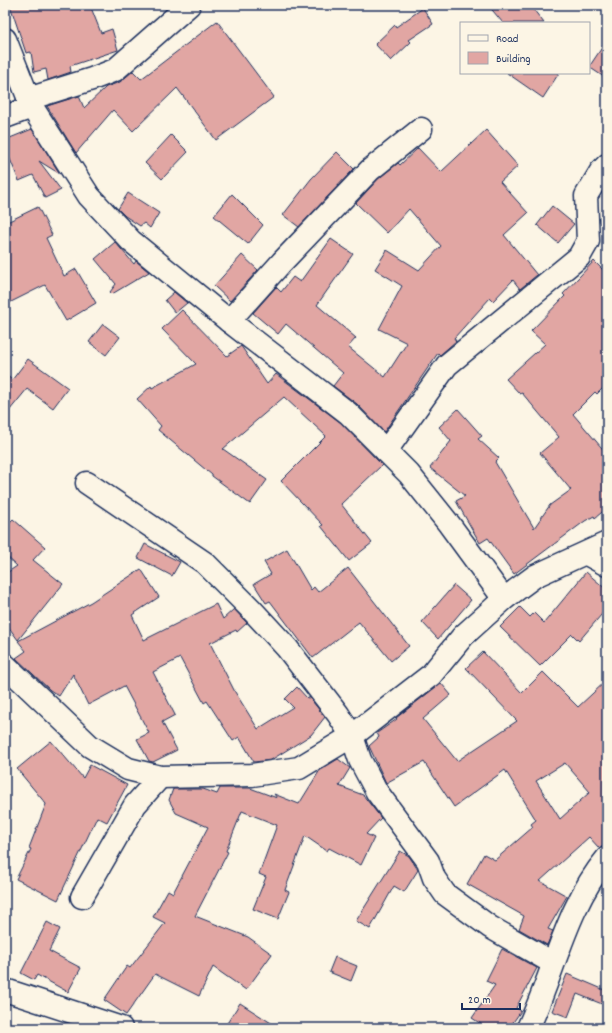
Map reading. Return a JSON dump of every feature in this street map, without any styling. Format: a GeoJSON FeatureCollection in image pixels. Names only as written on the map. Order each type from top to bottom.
{"type":"FeatureCollection","features":[{"type":"Feature","properties":{"kind":"street"},"geometry":{"type":"LineString","coordinates":[[5,118],[30,103],[115,70],[189,5]]}},
{"type":"Feature","properties":{"kind":"street"},"geometry":{"type":"LineString","coordinates":[[5,39],[30,103],[89,196],[131,241],[229,321],[348,413],[409,474],[504,599]]}},
{"type":"Feature","properties":{"kind":"street"},"geometry":{"type":"LineString","coordinates":[[229,321],[282,262],[370,170],[421,129]]}},
{"type":"Feature","properties":{"kind":"street"},"geometry":{"type":"LineString","coordinates":[[386,451],[447,365],[579,257],[588,241],[586,196],[601,171],[607,165]]}},
{"type":"Feature","properties":{"kind":"street"},"geometry":{"type":"LineString","coordinates":[[87,483],[205,563],[287,648],[338,714],[352,736],[360,760],[377,792],[428,861],[434,878],[445,894],[490,928],[553,963]]}},
{"type":"Feature","properties":{"kind":"street"},"geometry":{"type":"LineString","coordinates":[[5,665],[90,746],[128,769],[160,776],[252,775],[299,768],[352,736],[431,675],[463,636],[504,599],[535,576],[588,554],[607,543]]}},
{"type":"Feature","properties":{"kind":"street"},"geometry":{"type":"LineString","coordinates":[[588,554],[607,565]]}},
{"type":"Feature","properties":{"kind":"street"},"geometry":{"type":"LineString","coordinates":[[82,897],[135,805],[160,776]]}},
{"type":"Feature","properties":{"kind":"street"},"geometry":{"type":"LineString","coordinates":[[528,1028],[575,908],[592,875],[607,858]]}},
{"type":"Feature","properties":{"kind":"street"},"geometry":{"type":"LineString","coordinates":[[5,990],[76,1021],[121,1028]]}},
{"type":"Feature","properties":{"kind":"building"},"geometry":{"type":"Polygon","coordinates":[[[10,5],[90,5],[101,33],[112,29],[118,50],[70,66],[71,72],[48,80],[46,69],[34,72],[31,52],[26,53],[10,5]]]}},
{"type":"Feature","properties":{"kind":"building"},"geometry":{"type":"Polygon","coordinates":[[[488,5],[530,5],[543,22],[502,22],[488,5]]]}},
{"type":"Feature","properties":{"kind":"building"},"geometry":{"type":"Polygon","coordinates":[[[423,8],[433,24],[409,40],[411,42],[391,61],[375,44],[395,25],[396,27],[423,8]]]}},
{"type":"Feature","properties":{"kind":"building"},"geometry":{"type":"Polygon","coordinates":[[[217,21],[274,97],[216,140],[177,88],[133,131],[113,110],[76,153],[47,106],[79,96],[84,108],[106,87],[120,82],[133,71],[141,79],[217,21]]]}},
{"type":"Feature","properties":{"kind":"building"},"geometry":{"type":"Polygon","coordinates":[[[607,40],[607,79],[590,68],[607,40]]]}},
{"type":"Feature","properties":{"kind":"building"},"geometry":{"type":"Polygon","coordinates":[[[508,74],[558,74],[543,98],[508,74]]]}},
{"type":"Feature","properties":{"kind":"building"},"geometry":{"type":"Polygon","coordinates":[[[32,129],[60,174],[39,161],[61,190],[45,198],[33,175],[19,181],[5,147],[5,140],[32,129]]]}},
{"type":"Feature","properties":{"kind":"building"},"geometry":{"type":"Polygon","coordinates":[[[486,130],[518,166],[500,182],[528,213],[504,235],[537,275],[520,289],[513,280],[493,301],[490,298],[454,338],[456,341],[440,355],[438,353],[384,432],[357,404],[333,386],[343,373],[286,324],[278,334],[253,313],[276,287],[281,292],[293,277],[300,282],[331,239],[353,254],[317,305],[356,338],[348,347],[385,377],[407,343],[379,329],[402,286],[375,269],[387,250],[419,270],[441,246],[409,209],[387,233],[356,203],[378,179],[398,163],[400,165],[418,148],[441,172],[486,130]]]}},
{"type":"Feature","properties":{"kind":"building"},"geometry":{"type":"Polygon","coordinates":[[[171,135],[188,152],[162,179],[145,163],[171,135]]]}},
{"type":"Feature","properties":{"kind":"building"},"geometry":{"type":"Polygon","coordinates":[[[337,152],[354,169],[299,227],[283,215],[311,179],[337,152]]]}},
{"type":"Feature","properties":{"kind":"building"},"geometry":{"type":"Polygon","coordinates":[[[128,193],[159,213],[150,228],[144,223],[140,226],[125,216],[118,209],[128,193]]]}},
{"type":"Feature","properties":{"kind":"building"},"geometry":{"type":"Polygon","coordinates":[[[232,194],[263,225],[248,244],[214,216],[232,194]]]}},
{"type":"Feature","properties":{"kind":"building"},"geometry":{"type":"Polygon","coordinates":[[[552,206],[574,224],[558,243],[537,225],[552,206]]]}},
{"type":"Feature","properties":{"kind":"building"},"geometry":{"type":"Polygon","coordinates":[[[38,207],[52,235],[46,238],[64,276],[76,269],[96,303],[66,321],[45,285],[9,303],[5,294],[5,223],[38,207]]]}},
{"type":"Feature","properties":{"kind":"building"},"geometry":{"type":"Polygon","coordinates":[[[115,242],[134,264],[136,261],[149,272],[112,294],[110,292],[116,284],[95,259],[115,242]]]}},
{"type":"Feature","properties":{"kind":"building"},"geometry":{"type":"Polygon","coordinates":[[[242,255],[258,270],[230,301],[214,286],[242,255]]]}},
{"type":"Feature","properties":{"kind":"building"},"geometry":{"type":"Polygon","coordinates":[[[594,261],[607,274],[607,384],[597,394],[595,392],[573,414],[607,454],[607,508],[595,518],[594,516],[585,521],[514,574],[488,538],[480,543],[456,501],[465,496],[430,468],[451,441],[439,427],[458,409],[482,436],[478,439],[499,458],[495,462],[534,528],[550,505],[571,490],[540,453],[559,437],[522,393],[520,394],[506,379],[545,344],[531,331],[565,296],[563,294],[594,261]]]}},
{"type":"Feature","properties":{"kind":"building"},"geometry":{"type":"Polygon","coordinates":[[[174,292],[187,303],[175,313],[165,300],[174,292]]]}},
{"type":"Feature","properties":{"kind":"building"},"geometry":{"type":"Polygon","coordinates":[[[182,310],[227,356],[241,346],[267,384],[276,374],[340,422],[382,465],[341,504],[372,543],[349,561],[321,526],[323,525],[281,481],[326,436],[284,397],[223,449],[267,480],[250,504],[212,476],[158,430],[161,426],[137,399],[151,386],[152,388],[196,364],[162,329],[182,310]]]}},
{"type":"Feature","properties":{"kind":"building"},"geometry":{"type":"Polygon","coordinates":[[[103,324],[120,337],[106,355],[89,342],[103,324]]]}},
{"type":"Feature","properties":{"kind":"building"},"geometry":{"type":"Polygon","coordinates":[[[28,359],[68,388],[53,408],[27,389],[5,416],[5,374],[12,380],[28,359]]]}},
{"type":"Feature","properties":{"kind":"building"},"geometry":{"type":"Polygon","coordinates":[[[13,519],[45,547],[33,560],[63,584],[18,640],[5,622],[5,574],[17,566],[5,555],[5,527],[13,519]]]}},
{"type":"Feature","properties":{"kind":"building"},"geometry":{"type":"Polygon","coordinates":[[[145,544],[180,562],[172,576],[138,558],[145,544]]]}},
{"type":"Feature","properties":{"kind":"building"},"geometry":{"type":"Polygon","coordinates":[[[287,549],[311,590],[314,587],[318,592],[348,568],[409,646],[391,661],[359,622],[313,658],[270,601],[266,603],[254,584],[271,574],[264,562],[287,549]]]}},
{"type":"Feature","properties":{"kind":"building"},"geometry":{"type":"Polygon","coordinates":[[[141,569],[159,597],[132,615],[144,640],[216,604],[223,619],[234,609],[247,623],[237,632],[236,630],[210,643],[235,692],[258,729],[293,707],[285,699],[297,687],[307,698],[309,697],[325,717],[311,735],[271,760],[254,762],[239,737],[233,741],[207,701],[204,703],[180,658],[153,672],[175,715],[162,722],[177,750],[153,762],[149,761],[137,739],[149,733],[124,686],[88,705],[73,674],[59,696],[50,690],[16,658],[26,651],[18,641],[91,602],[141,569]]]}},
{"type":"Feature","properties":{"kind":"building"},"geometry":{"type":"Polygon","coordinates":[[[586,572],[607,590],[607,608],[579,641],[572,634],[540,666],[500,627],[520,607],[530,617],[534,613],[544,623],[586,572]]]}},
{"type":"Feature","properties":{"kind":"building"},"geometry":{"type":"Polygon","coordinates":[[[454,585],[471,600],[438,639],[422,622],[454,585]]]}},
{"type":"Feature","properties":{"kind":"building"},"geometry":{"type":"Polygon","coordinates":[[[483,652],[522,693],[543,672],[578,707],[607,680],[607,841],[599,848],[589,837],[540,881],[567,896],[548,929],[553,931],[547,945],[519,929],[524,916],[467,884],[484,854],[495,860],[533,827],[531,824],[536,820],[505,770],[454,807],[424,762],[386,783],[369,746],[379,737],[377,733],[397,719],[396,718],[441,683],[451,695],[423,719],[457,761],[517,721],[466,668],[483,652]],[[565,763],[536,781],[560,819],[590,792],[565,763]]]}},
{"type":"Feature","properties":{"kind":"building"},"geometry":{"type":"Polygon","coordinates":[[[51,741],[83,778],[90,765],[127,785],[107,822],[97,817],[58,900],[16,879],[31,849],[29,848],[46,804],[17,769],[51,741]]]}},
{"type":"Feature","properties":{"kind":"building"},"geometry":{"type":"Polygon","coordinates":[[[338,759],[350,768],[339,786],[363,795],[381,818],[366,834],[374,838],[361,865],[329,848],[327,851],[305,836],[285,890],[289,892],[278,919],[253,909],[266,877],[259,874],[277,825],[242,811],[226,851],[228,852],[195,916],[248,937],[272,954],[246,990],[213,967],[199,996],[155,974],[126,1015],[104,1000],[127,966],[130,968],[165,923],[153,917],[168,890],[173,893],[208,827],[176,813],[169,800],[173,789],[203,789],[217,794],[220,788],[250,788],[277,798],[274,794],[299,804],[320,770],[338,759]]]}},
{"type":"Feature","properties":{"kind":"building"},"geometry":{"type":"Polygon","coordinates":[[[400,851],[409,856],[418,870],[404,892],[394,886],[370,929],[356,921],[400,851]]]}},
{"type":"Feature","properties":{"kind":"building"},"geometry":{"type":"Polygon","coordinates":[[[47,922],[60,929],[49,951],[81,968],[68,992],[37,975],[34,980],[21,973],[47,922]]]}},
{"type":"Feature","properties":{"kind":"building"},"geometry":{"type":"Polygon","coordinates":[[[502,949],[537,968],[516,1008],[521,1011],[509,1028],[487,1028],[472,1018],[495,985],[486,981],[502,949]]]}},
{"type":"Feature","properties":{"kind":"building"},"geometry":{"type":"Polygon","coordinates":[[[335,957],[357,966],[351,981],[329,972],[335,957]]]}},
{"type":"Feature","properties":{"kind":"building"},"geometry":{"type":"Polygon","coordinates":[[[567,974],[607,991],[607,1006],[577,994],[568,1017],[552,1011],[567,974]]]}},
{"type":"Feature","properties":{"kind":"building"},"geometry":{"type":"Polygon","coordinates":[[[240,1003],[279,1028],[224,1028],[240,1003]]]}}]}
